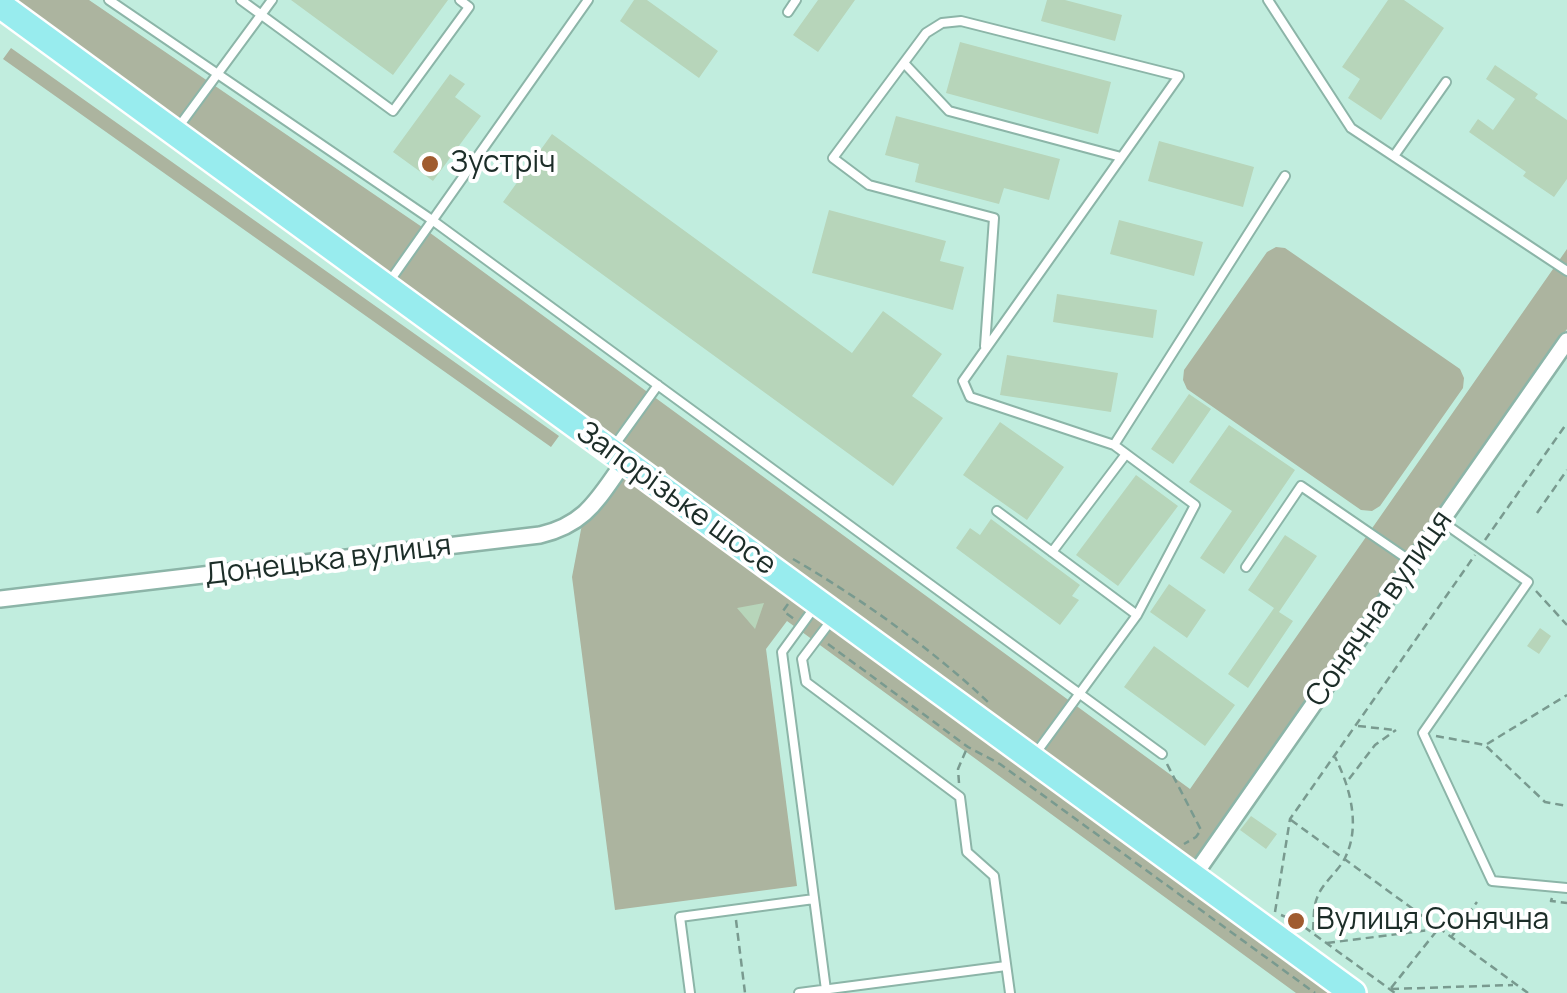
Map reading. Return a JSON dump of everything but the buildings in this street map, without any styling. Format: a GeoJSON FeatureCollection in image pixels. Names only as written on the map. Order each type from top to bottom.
{"type":"FeatureCollection","features":[{"type":"Feature","properties":{"kind":"main road","name":"Запорізьке шосе"},"geometry":{"type":"LineString","coordinates":[[14,7],[175,132],[1353,993]]}},
{"type":"Feature","properties":{"kind":"street","name":"Сонячна вулиця"},"geometry":{"type":"LineString","coordinates":[[1193,877],[1567,340]]}},
{"type":"Feature","properties":{"kind":"street","name":"Донецька вулиця"},"geometry":{"type":"LineString","coordinates":[[0,599],[540,536],[563,530],[582,518],[618,456]]}},
{"type":"Feature","properties":{"kind":"lane"},"geometry":{"type":"LineString","coordinates":[[109,0],[432,220],[1162,754]]}},
{"type":"Feature","properties":{"kind":"lane"},"geometry":{"type":"LineString","coordinates":[[242,0],[393,111],[470,6],[460,0]]}},
{"type":"Feature","properties":{"kind":"lane"},"geometry":{"type":"LineString","coordinates":[[175,132],[272,0]]}},
{"type":"Feature","properties":{"kind":"lane"},"geometry":{"type":"LineString","coordinates":[[386,286],[586,4],[572,0]]}},
{"type":"Feature","properties":{"kind":"lane"},"geometry":{"type":"LineString","coordinates":[[788,12],[796,0]]}},
{"type":"Feature","properties":{"kind":"lane"},"geometry":{"type":"LineString","coordinates":[[1268,0],[1352,128],[1567,271]]}},
{"type":"Feature","properties":{"kind":"lane"},"geometry":{"type":"LineString","coordinates":[[985,346],[994,218],[869,185],[833,158],[926,33],[942,23],[961,21],[1179,76],[963,380],[970,397],[1114,445],[1195,505],[1138,615],[1032,759]]}},
{"type":"Feature","properties":{"kind":"lane"},"geometry":{"type":"LineString","coordinates":[[904,63],[949,111],[1121,156]]}},
{"type":"Feature","properties":{"kind":"lane"},"geometry":{"type":"LineString","coordinates":[[1394,156],[1446,82]]}},
{"type":"Feature","properties":{"kind":"lane"},"geometry":{"type":"LineString","coordinates":[[1114,445],[1285,176]]}},
{"type":"Feature","properties":{"kind":"lane"},"geometry":{"type":"LineString","coordinates":[[618,456],[658,386]]}},
{"type":"Feature","properties":{"kind":"lane"},"geometry":{"type":"LineString","coordinates":[[1052,552],[1126,454]]}},
{"type":"Feature","properties":{"kind":"lane"},"geometry":{"type":"LineString","coordinates":[[1246,567],[1301,486],[1412,562]]}},
{"type":"Feature","properties":{"kind":"lane"},"geometry":{"type":"LineString","coordinates":[[997,512],[1138,615]]}},
{"type":"Feature","properties":{"kind":"lane"},"geometry":{"type":"LineString","coordinates":[[1441,522],[1528,582],[1423,733],[1492,881],[1567,888]]}},
{"type":"Feature","properties":{"kind":"lane"},"geometry":{"type":"LineString","coordinates":[[826,609],[802,624],[782,652],[826,990]]}},
{"type":"Feature","properties":{"kind":"lane"},"geometry":{"type":"LineString","coordinates":[[826,609],[802,660],[806,682],[960,797],[967,852],[994,876],[1010,993]]}},
{"type":"Feature","properties":{"kind":"lane"},"geometry":{"type":"LineString","coordinates":[[786,685],[806,682]]}},
{"type":"Feature","properties":{"kind":"lane"},"geometry":{"type":"LineString","coordinates":[[690,993],[680,916],[814,899]]}},
{"type":"Feature","properties":{"kind":"lane"},"geometry":{"type":"LineString","coordinates":[[800,993],[1006,966]]}},
{"type":"Feature","properties":{"kind":"path"},"geometry":{"type":"LineString","coordinates":[[1395,993],[1296,921],[1275,912],[1290,820],[1567,423]]}},
{"type":"Feature","properties":{"kind":"path"},"geometry":{"type":"LineString","coordinates":[[1538,513],[1567,470]]}},
{"type":"Feature","properties":{"kind":"path"},"geometry":{"type":"LineString","coordinates":[[814,571],[963,678],[990,704]]}},
{"type":"Feature","properties":{"kind":"path"},"geometry":{"type":"LineString","coordinates":[[1528,582],[1567,625]]}},
{"type":"Feature","properties":{"kind":"path"},"geometry":{"type":"LineString","coordinates":[[783,611],[802,624]]}},
{"type":"Feature","properties":{"kind":"path"},"geometry":{"type":"LineString","coordinates":[[829,645],[968,747],[1000,764],[1314,993]]}},
{"type":"Feature","properties":{"kind":"path"},"geometry":{"type":"LineString","coordinates":[[1485,745],[1567,694]]}},
{"type":"Feature","properties":{"kind":"path"},"geometry":{"type":"LineString","coordinates":[[1348,781],[1375,745],[1396,730],[1356,726]]}},
{"type":"Feature","properties":{"kind":"path"},"geometry":{"type":"LineString","coordinates":[[1423,733],[1485,745],[1544,802],[1567,806]]}},
{"type":"Feature","properties":{"kind":"path"},"geometry":{"type":"LineString","coordinates":[[960,797],[958,770],[968,747]]}},
{"type":"Feature","properties":{"kind":"path"},"geometry":{"type":"LineString","coordinates":[[1162,754],[1200,830],[1182,845]]}},
{"type":"Feature","properties":{"kind":"path"},"geometry":{"type":"LineString","coordinates":[[1312,933],[1317,897],[1344,859],[1352,824],[1348,781],[1335,756]]}},
{"type":"Feature","properties":{"kind":"path"},"geometry":{"type":"LineString","coordinates":[[1290,820],[1528,993]]}},
{"type":"Feature","properties":{"kind":"path"},"geometry":{"type":"LineString","coordinates":[[1451,937],[1476,902]]}},
{"type":"Feature","properties":{"kind":"path"},"geometry":{"type":"LineString","coordinates":[[1551,902],[1567,903]]}},
{"type":"Feature","properties":{"kind":"path"},"geometry":{"type":"LineString","coordinates":[[734,910],[745,993]]}},
{"type":"Feature","properties":{"kind":"path"},"geometry":{"type":"LineString","coordinates":[[1327,944],[1439,928]]}},
{"type":"Feature","properties":{"kind":"path"},"geometry":{"type":"LineString","coordinates":[[1390,989],[1439,928]]}},
{"type":"Feature","properties":{"kind":"path"},"geometry":{"type":"LineString","coordinates":[[1390,989],[1516,984]]}},
{"type":"Feature","properties":{"kind":"green space"},"geometry":{"type":"Polygon","coordinates":[[[8,0],[89,0],[422,227],[1190,789],[1567,249],[1567,329],[1192,865],[8,0]]]}},
{"type":"Feature","properties":{"kind":"green space"},"geometry":{"type":"Polygon","coordinates":[[[11,48],[559,436],[551,447],[3,59],[11,48]]]}},
{"type":"Feature","properties":{"kind":"green space"},"geometry":{"type":"Polygon","coordinates":[[[1285,248],[1460,369],[1464,378],[1463,388],[1380,506],[1372,511],[1361,510],[1187,389],[1183,380],[1184,370],[1267,252],[1285,248]]]}},
{"type":"Feature","properties":{"kind":"green space"},"geometry":{"type":"Polygon","coordinates":[[[618,470],[1336,993],[1296,993],[787,621],[766,649],[797,886],[615,910],[572,577],[583,519],[618,470]]]}},
{"type":"Feature","properties":{"kind":"place","name":"Зустріч"},"geometry":{"type":"Point","coordinates":[430,164]}},
{"type":"Feature","properties":{"kind":"place","name":"Вулиця Сонячна"},"geometry":{"type":"Point","coordinates":[1296,921]}}]}
